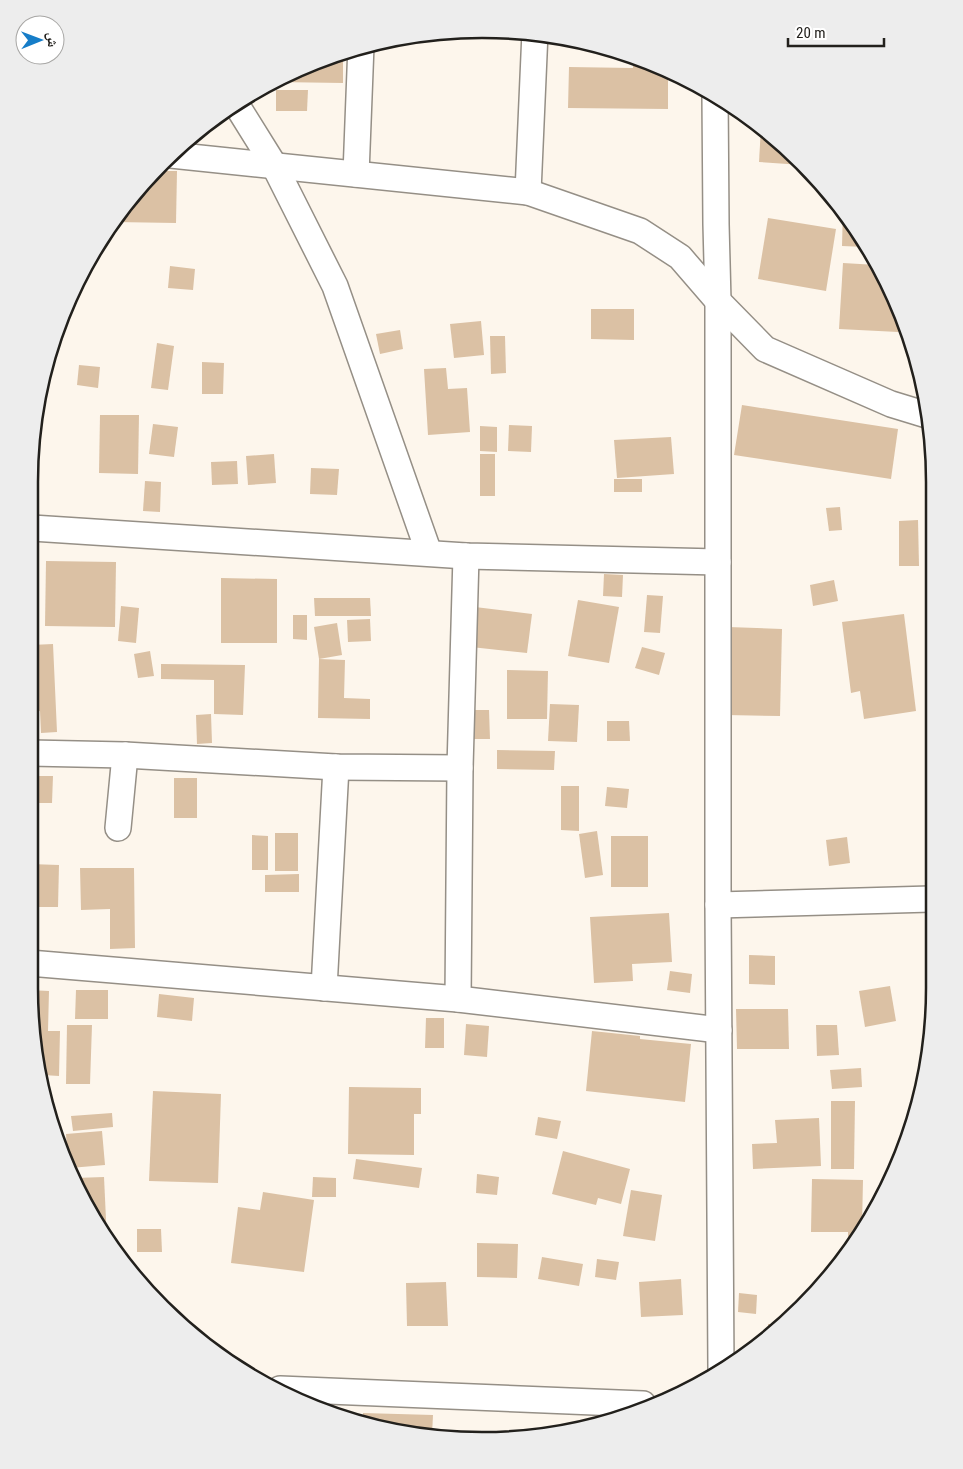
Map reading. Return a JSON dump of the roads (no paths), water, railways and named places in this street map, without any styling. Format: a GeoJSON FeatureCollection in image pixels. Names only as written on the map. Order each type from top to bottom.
{"type":"FeatureCollection","features":[{"type":"Feature","properties":{"kind":"street"},"geometry":{"type":"LineString","coordinates":[[528,192],[535,41]]}},
{"type":"Feature","properties":{"kind":"street"},"geometry":{"type":"LineString","coordinates":[[356,174],[361,55]]}},
{"type":"Feature","properties":{"kind":"street"},"geometry":{"type":"LineString","coordinates":[[716,104],[721,1361]]}},
{"type":"Feature","properties":{"kind":"street"},"geometry":{"type":"LineString","coordinates":[[239,109],[274,165],[335,286],[430,553]]}},
{"type":"Feature","properties":{"kind":"street"},"geometry":{"type":"LineString","coordinates":[[181,156],[528,192],[640,231],[680,257],[718,301],[765,349],[890,404],[920,413]]}},
{"type":"Feature","properties":{"kind":"street"},"geometry":{"type":"LineString","coordinates":[[38,528],[466,556],[718,562]]}},
{"type":"Feature","properties":{"kind":"street"},"geometry":{"type":"LineString","coordinates":[[458,999],[460,768],[466,556]]}},
{"type":"Feature","properties":{"kind":"street"},"geometry":{"type":"LineString","coordinates":[[38,753],[126,755],[336,767],[460,768]]}},
{"type":"Feature","properties":{"kind":"street"},"geometry":{"type":"LineString","coordinates":[[118,828],[126,755]]}},
{"type":"Feature","properties":{"kind":"street"},"geometry":{"type":"LineString","coordinates":[[324,988],[336,767]]}},
{"type":"Feature","properties":{"kind":"street"},"geometry":{"type":"LineString","coordinates":[[718,905],[926,899]]}},
{"type":"Feature","properties":{"kind":"street"},"geometry":{"type":"LineString","coordinates":[[38,964],[458,999],[719,1030]]}},
{"type":"Feature","properties":{"kind":"street"},"geometry":{"type":"LineString","coordinates":[[318,1399],[635,1404]]}}]}
